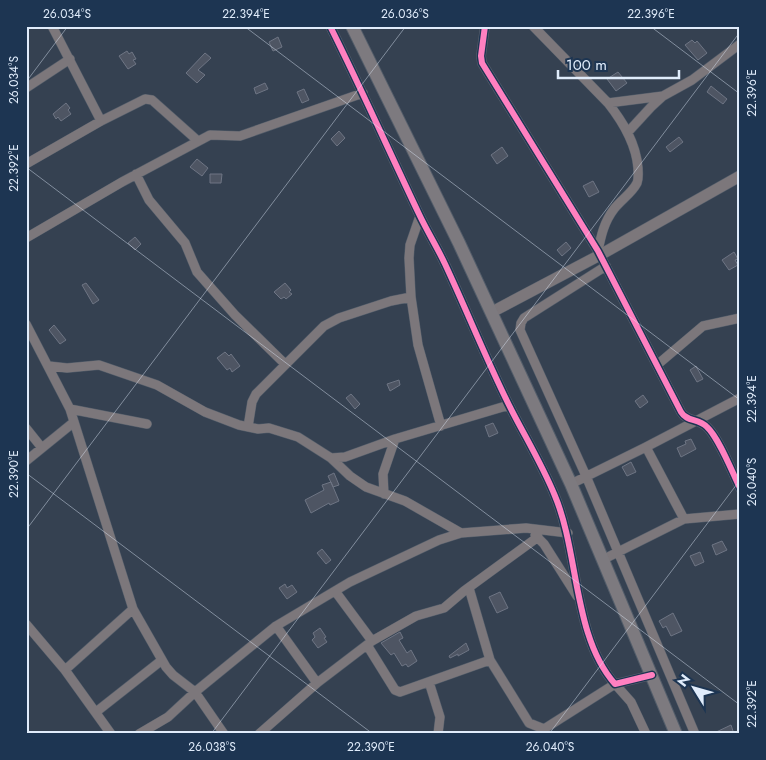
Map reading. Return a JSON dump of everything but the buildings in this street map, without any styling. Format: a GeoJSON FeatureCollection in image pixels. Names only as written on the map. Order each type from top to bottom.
{"type":"FeatureCollection","features":[{"type":"Feature","properties":{"kind":"main road"},"geometry":{"type":"LineString","coordinates":[[352,26],[492,312],[571,484],[676,734]]}},
{"type":"Feature","properties":{"kind":"street"},"geometry":{"type":"LineString","coordinates":[[52,26],[101,121]]}},
{"type":"Feature","properties":{"kind":"street"},"geometry":{"type":"LineString","coordinates":[[330,26],[420,216],[442,258],[509,404],[548,479],[568,533],[580,601],[590,638],[605,674],[631,702],[646,734]]}},
{"type":"Feature","properties":{"kind":"street"},"geometry":{"type":"LineString","coordinates":[[485,26],[481,56],[482,63],[602,258],[683,416],[690,420],[699,420],[712,433],[740,488]]}},
{"type":"Feature","properties":{"kind":"street"},"geometry":{"type":"LineString","coordinates":[[533,26],[608,103],[628,132],[637,156],[637,184],[606,220],[603,229],[602,258]]}},
{"type":"Feature","properties":{"kind":"street"},"geometry":{"type":"LineString","coordinates":[[628,132],[651,106],[663,96],[692,80],[740,44]]}},
{"type":"Feature","properties":{"kind":"street"},"geometry":{"type":"LineString","coordinates":[[26,88],[70,59]]}},
{"type":"Feature","properties":{"kind":"street"},"geometry":{"type":"LineString","coordinates":[[26,238],[136,174],[210,135],[240,136],[363,93]]}},
{"type":"Feature","properties":{"kind":"street"},"geometry":{"type":"LineString","coordinates":[[608,103],[663,96]]}},
{"type":"Feature","properties":{"kind":"street"},"geometry":{"type":"LineString","coordinates":[[26,164],[141,100],[149,99],[198,141]]}},
{"type":"Feature","properties":{"kind":"street"},"geometry":{"type":"LineString","coordinates":[[136,174],[149,200],[186,243],[197,272],[235,315],[285,364]]}},
{"type":"Feature","properties":{"kind":"street"},"geometry":{"type":"LineString","coordinates":[[492,312],[602,258],[740,176]]}},
{"type":"Feature","properties":{"kind":"street"},"geometry":{"type":"LineString","coordinates":[[420,216],[410,245],[412,297],[418,345],[441,426]]}},
{"type":"Feature","properties":{"kind":"street"},"geometry":{"type":"LineString","coordinates":[[602,258],[524,318],[520,330],[586,476],[694,734]]}},
{"type":"Feature","properties":{"kind":"street"},"geometry":{"type":"LineString","coordinates":[[248,427],[252,402],[256,394],[324,326],[339,318],[391,301],[412,297]]}},
{"type":"Feature","properties":{"kind":"street"},"geometry":{"type":"LineString","coordinates":[[657,365],[702,326],[740,318]]}},
{"type":"Feature","properties":{"kind":"street"},"geometry":{"type":"LineString","coordinates":[[26,324],[70,409],[133,609],[162,660],[173,675],[195,692],[224,734]]}},
{"type":"Feature","properties":{"kind":"street"},"geometry":{"type":"LineString","coordinates":[[49,366],[67,368],[99,365],[152,383],[205,412],[248,427],[269,428],[298,437],[331,458],[357,481],[384,494],[405,501],[461,533]]}},
{"type":"Feature","properties":{"kind":"street"},"geometry":{"type":"LineString","coordinates":[[571,484],[740,398]]}},
{"type":"Feature","properties":{"kind":"street"},"geometry":{"type":"LineString","coordinates":[[331,458],[345,457],[394,439],[509,404]]}},
{"type":"Feature","properties":{"kind":"street"},"geometry":{"type":"LineString","coordinates":[[70,409],[147,424]]}},
{"type":"Feature","properties":{"kind":"street"},"geometry":{"type":"LineString","coordinates":[[26,461],[74,422]]}},
{"type":"Feature","properties":{"kind":"street"},"geometry":{"type":"LineString","coordinates":[[26,428],[42,448]]}},
{"type":"Feature","properties":{"kind":"street"},"geometry":{"type":"LineString","coordinates":[[384,494],[383,474],[394,439]]}},
{"type":"Feature","properties":{"kind":"street"},"geometry":{"type":"LineString","coordinates":[[646,447],[684,519]]}},
{"type":"Feature","properties":{"kind":"street"},"geometry":{"type":"LineString","coordinates":[[604,559],[684,519],[740,514]]}},
{"type":"Feature","properties":{"kind":"street"},"geometry":{"type":"LineString","coordinates":[[139,734],[168,717],[195,692],[276,626],[350,582],[439,540],[461,533],[526,528],[568,533]]}},
{"type":"Feature","properties":{"kind":"street"},"geometry":{"type":"LineString","coordinates":[[526,528],[538,538],[580,601]]}},
{"type":"Feature","properties":{"kind":"street"},"geometry":{"type":"LineString","coordinates":[[260,734],[317,683],[370,643],[416,616],[444,608],[468,588],[538,538]]}},
{"type":"Feature","properties":{"kind":"street"},"geometry":{"type":"LineString","coordinates":[[468,588],[490,660],[529,723],[545,732],[615,684],[652,675]]}},
{"type":"Feature","properties":{"kind":"street"},"geometry":{"type":"LineString","coordinates":[[335,591],[370,643],[397,691],[400,692],[490,660]]}},
{"type":"Feature","properties":{"kind":"street"},"geometry":{"type":"LineString","coordinates":[[65,670],[133,609]]}},
{"type":"Feature","properties":{"kind":"street"},"geometry":{"type":"LineString","coordinates":[[26,624],[65,670],[111,734]]}},
{"type":"Feature","properties":{"kind":"street"},"geometry":{"type":"LineString","coordinates":[[276,626],[317,683]]}},
{"type":"Feature","properties":{"kind":"street"},"geometry":{"type":"LineString","coordinates":[[96,712],[162,660]]}},
{"type":"Feature","properties":{"kind":"street"},"geometry":{"type":"LineString","coordinates":[[429,682],[439,710],[440,724],[438,734]]}},
{"type":"Feature","properties":{"kind":"cycle path"},"geometry":{"type":"LineString","coordinates":[[330,26],[419,214],[445,264],[501,388],[550,484],[563,519],[584,619],[591,643],[601,665],[615,684],[652,675]]}},
{"type":"Feature","properties":{"kind":"cycle path"},"geometry":{"type":"LineString","coordinates":[[485,26],[481,56],[482,63],[598,251],[681,412],[686,417],[704,424],[712,432],[740,488]]}}]}
